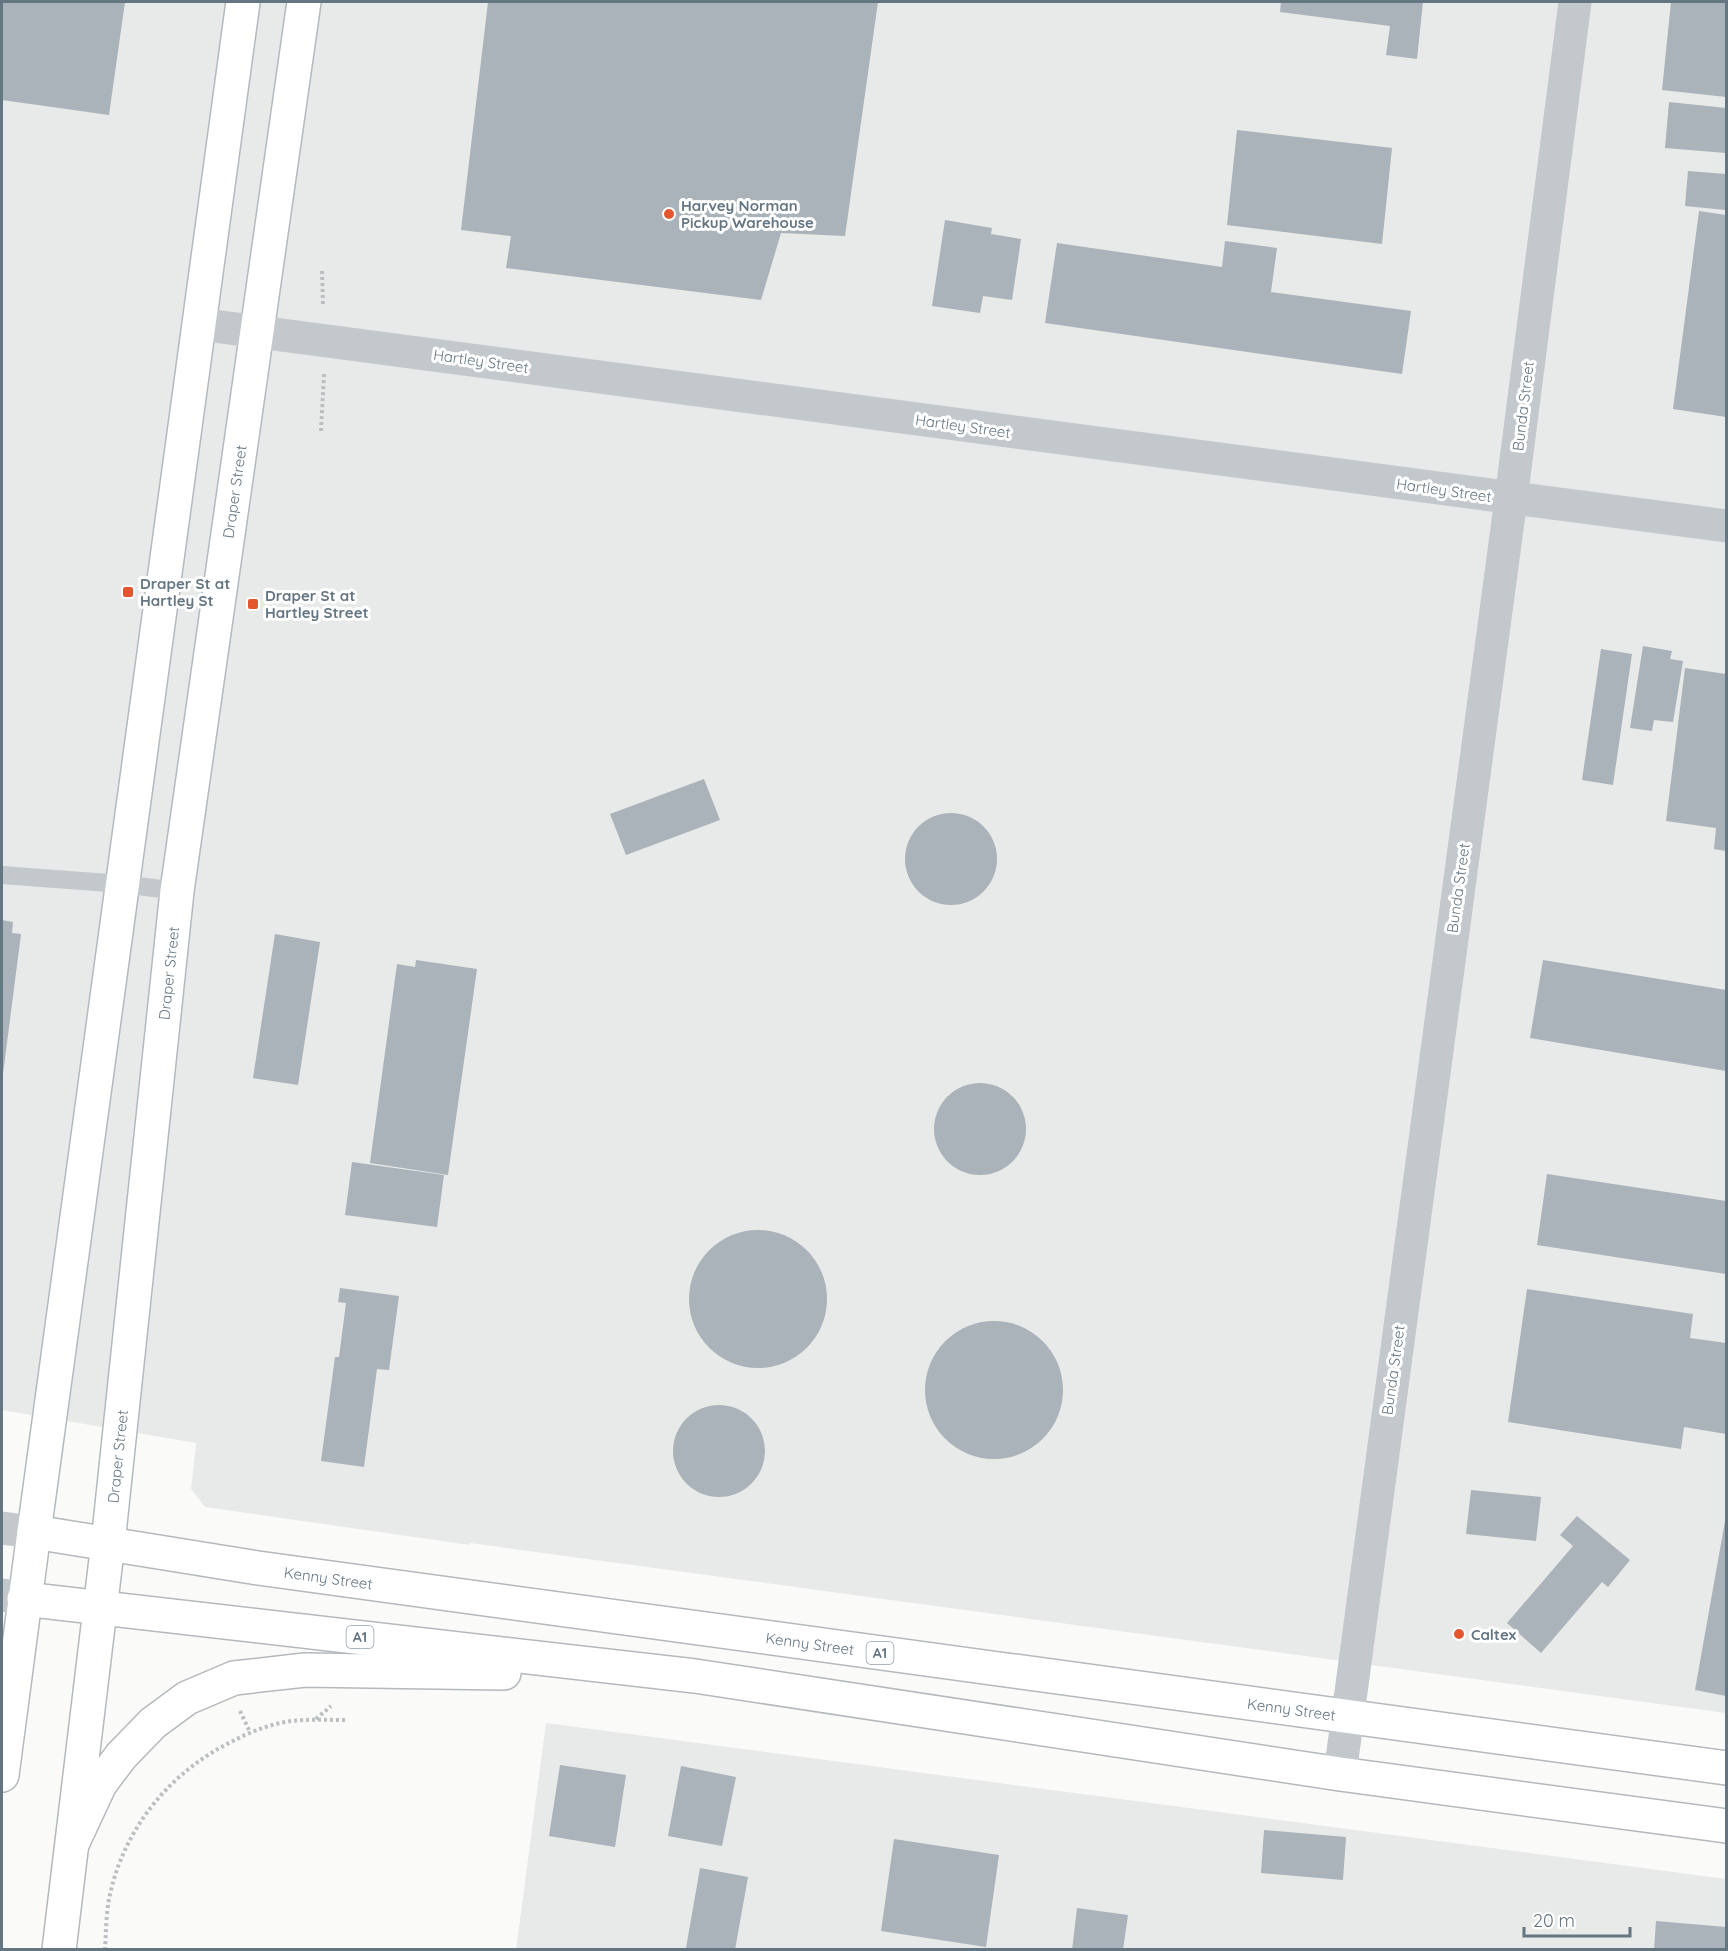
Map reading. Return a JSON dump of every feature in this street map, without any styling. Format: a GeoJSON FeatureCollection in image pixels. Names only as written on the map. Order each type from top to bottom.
{"type":"FeatureCollection","features":[{"type":"Feature","properties":{"kind":"main road"},"geometry":{"type":"LineString","coordinates":[[2,1775],[13,1597],[34,1532],[243,2]]}},
{"type":"Feature","properties":{"kind":"main road","name":"Draper Street"},"geometry":{"type":"LineString","coordinates":[[59,1950],[108,1543],[177,891],[304,2]]}},
{"type":"Feature","properties":{"kind":"main road","name":"Kenny Street"},"geometry":{"type":"LineString","coordinates":[[34,1532],[269,1570],[1726,1768]]}},
{"type":"Feature","properties":{"kind":"main road","name":"A1"},"geometry":{"type":"LineString","coordinates":[[13,1597],[695,1676],[1340,1774],[1726,1826]]}},
{"type":"Feature","properties":{"kind":"main road"},"geometry":{"type":"LineString","coordinates":[[73,1842],[100,1784],[121,1756],[153,1723],[187,1698],[234,1678],[305,1670],[695,1676]]}},
{"type":"Feature","properties":{"kind":"street","name":"Bunda Street"},"geometry":{"type":"LineString","coordinates":[[1340,1774],[1511,499],[1575,2]]}},
{"type":"Feature","properties":{"kind":"street","name":"Hartley Street"},"geometry":{"type":"LineString","coordinates":[[199,324],[1726,526]]}},
{"type":"Feature","properties":{"kind":"street","name":"Kenny Street"},"geometry":{"type":"LineString","coordinates":[[2,1528],[34,1532]]}},
{"type":"Feature","properties":{"kind":"lane"},"geometry":{"type":"LineString","coordinates":[[2,875],[122,884],[177,891]]}},
{"type":"Feature","properties":{"kind":"path"},"geometry":{"type":"LineString","coordinates":[[105,1950],[109,1900],[129,1840],[149,1809],[174,1781],[206,1755],[259,1728],[289,1721],[346,1720]]}},
{"type":"Feature","properties":{"kind":"shaded area"},"geometry":{"type":"Polygon","coordinates":[[[2,2],[1726,2],[1726,1713],[470,1543],[470,1545],[205,1507],[191,1489],[196,1443],[2,1410],[2,2]]]}},
{"type":"Feature","properties":{"kind":"shaded area"},"geometry":{"type":"Polygon","coordinates":[[[546,1723],[1726,1879],[1726,1949],[516,1950],[546,1723]]]}},
{"type":"Feature","properties":{"kind":"building"},"geometry":{"type":"Polygon","coordinates":[[[2,2],[125,2],[109,115],[2,100],[2,2]]]}},
{"type":"Feature","properties":{"kind":"building"},"geometry":{"type":"Polygon","coordinates":[[[488,2],[878,2],[845,236],[781,233],[761,300],[506,268],[511,236],[461,230],[488,2]]]}},
{"type":"Feature","properties":{"kind":"building"},"geometry":{"type":"Polygon","coordinates":[[[1281,2],[1423,2],[1417,59],[1386,55],[1390,26],[1280,12],[1281,2]]]}},
{"type":"Feature","properties":{"kind":"building"},"geometry":{"type":"Polygon","coordinates":[[[1671,2],[1726,2],[1726,97],[1662,90],[1671,2]]]}},
{"type":"Feature","properties":{"kind":"building"},"geometry":{"type":"Polygon","coordinates":[[[1669,102],[1726,108],[1726,153],[1665,148],[1669,102]]]}},
{"type":"Feature","properties":{"kind":"building"},"geometry":{"type":"Polygon","coordinates":[[[1237,130],[1392,148],[1382,244],[1227,225],[1237,130]]]}},
{"type":"Feature","properties":{"kind":"building"},"geometry":{"type":"Polygon","coordinates":[[[1688,171],[1726,174],[1726,210],[1685,206],[1688,171]]]}},
{"type":"Feature","properties":{"kind":"building"},"geometry":{"type":"Polygon","coordinates":[[[1699,211],[1726,215],[1726,417],[1673,409],[1699,211]]]}},
{"type":"Feature","properties":{"kind":"building"},"geometry":{"type":"Polygon","coordinates":[[[945,220],[992,228],[991,234],[1021,239],[1012,300],[983,296],[980,313],[932,306],[945,220]]]}},
{"type":"Feature","properties":{"kind":"building"},"geometry":{"type":"Polygon","coordinates":[[[1225,241],[1277,248],[1271,292],[1411,311],[1402,374],[1045,323],[1057,243],[1222,267],[1225,241]]]}},
{"type":"Feature","properties":{"kind":"building"},"geometry":{"type":"Polygon","coordinates":[[[1643,646],[1672,651],[1670,659],[1683,661],[1673,722],[1654,720],[1652,731],[1630,728],[1643,646]]]}},
{"type":"Feature","properties":{"kind":"building"},"geometry":{"type":"Polygon","coordinates":[[[1601,649],[1632,654],[1613,785],[1582,780],[1601,649]]]}},
{"type":"Feature","properties":{"kind":"building"},"geometry":{"type":"Polygon","coordinates":[[[1685,668],[1726,674],[1726,851],[1714,849],[1716,828],[1666,821],[1685,668]]]}},
{"type":"Feature","properties":{"kind":"building"},"geometry":{"type":"Polygon","coordinates":[[[704,779],[720,820],[626,855],[610,814],[704,779]]]}},
{"type":"Feature","properties":{"kind":"building"},"geometry":{"type":"Polygon","coordinates":[[[951,813],[969,816],[984,826],[994,841],[997,859],[994,877],[984,892],[969,902],[951,905],[933,902],[918,892],[908,877],[905,859],[908,841],[918,826],[933,816],[951,813]]]}},
{"type":"Feature","properties":{"kind":"building"},"geometry":{"type":"Polygon","coordinates":[[[2,920],[13,922],[12,933],[21,934],[3,1074],[2,920]]]}},
{"type":"Feature","properties":{"kind":"building"},"geometry":{"type":"Polygon","coordinates":[[[275,934],[320,942],[298,1085],[253,1078],[275,934]]]}},
{"type":"Feature","properties":{"kind":"building"},"geometry":{"type":"Polygon","coordinates":[[[416,960],[477,969],[448,1175],[370,1163],[397,964],[415,967],[416,960]]]}},
{"type":"Feature","properties":{"kind":"building"},"geometry":{"type":"Polygon","coordinates":[[[1543,960],[1726,990],[1726,1071],[1530,1038],[1543,960]]]}},
{"type":"Feature","properties":{"kind":"building"},"geometry":{"type":"Polygon","coordinates":[[[980,1083],[998,1086],[1013,1096],[1023,1111],[1026,1129],[1023,1147],[1013,1162],[998,1172],[980,1175],[962,1172],[947,1162],[937,1147],[934,1129],[937,1111],[947,1096],[962,1086],[980,1083]]]}},
{"type":"Feature","properties":{"kind":"building"},"geometry":{"type":"Polygon","coordinates":[[[352,1162],[444,1175],[437,1227],[345,1215],[352,1162]]]}},
{"type":"Feature","properties":{"kind":"building"},"geometry":{"type":"Polygon","coordinates":[[[1547,1174],[1726,1201],[1726,1274],[1537,1245],[1547,1174]]]}},
{"type":"Feature","properties":{"kind":"building"},"geometry":{"type":"Polygon","coordinates":[[[758,1230],[784,1235],[807,1250],[822,1273],[827,1299],[822,1325],[807,1348],[784,1363],[758,1368],[732,1363],[709,1348],[694,1325],[689,1299],[694,1273],[709,1250],[732,1235],[758,1230]]]}},
{"type":"Feature","properties":{"kind":"building"},"geometry":{"type":"Polygon","coordinates":[[[340,1288],[399,1296],[389,1370],[377,1369],[364,1467],[321,1461],[335,1357],[339,1357],[346,1303],[338,1302],[340,1288]]]}},
{"type":"Feature","properties":{"kind":"building"},"geometry":{"type":"Polygon","coordinates":[[[1527,1289],[1693,1314],[1690,1338],[1726,1343],[1726,1434],[1684,1427],[1681,1449],[1508,1422],[1527,1289]]]}},
{"type":"Feature","properties":{"kind":"building"},"geometry":{"type":"Polygon","coordinates":[[[994,1321],[1020,1326],[1043,1341],[1058,1364],[1063,1390],[1058,1416],[1043,1439],[1020,1454],[994,1459],[968,1454],[945,1439],[930,1416],[925,1390],[930,1364],[945,1341],[968,1326],[994,1321]]]}},
{"type":"Feature","properties":{"kind":"building"},"geometry":{"type":"Polygon","coordinates":[[[719,1405],[737,1408],[752,1418],[762,1433],[765,1451],[762,1469],[752,1484],[737,1494],[719,1497],[701,1494],[686,1484],[676,1469],[673,1451],[676,1433],[686,1418],[701,1408],[719,1405]]]}},
{"type":"Feature","properties":{"kind":"building"},"geometry":{"type":"Polygon","coordinates":[[[1471,1490],[1541,1497],[1536,1541],[1466,1534],[1471,1490]]]}},
{"type":"Feature","properties":{"kind":"building"},"geometry":{"type":"Polygon","coordinates":[[[1577,1516],[1630,1560],[1608,1587],[1602,1582],[1541,1653],[1507,1623],[1573,1546],[1560,1535],[1577,1516]]]}},
{"type":"Feature","properties":{"kind":"building"},"geometry":{"type":"Polygon","coordinates":[[[1726,1521],[1726,1696],[1695,1690],[1726,1521]]]}},
{"type":"Feature","properties":{"kind":"building"},"geometry":{"type":"Polygon","coordinates":[[[560,1765],[626,1775],[615,1847],[549,1836],[560,1765]]]}},
{"type":"Feature","properties":{"kind":"building"},"geometry":{"type":"Polygon","coordinates":[[[681,1766],[736,1777],[722,1846],[668,1836],[681,1766]]]}},
{"type":"Feature","properties":{"kind":"building"},"geometry":{"type":"Polygon","coordinates":[[[1264,1830],[1346,1837],[1343,1880],[1261,1873],[1264,1830]]]}},
{"type":"Feature","properties":{"kind":"building"},"geometry":{"type":"Polygon","coordinates":[[[894,1839],[999,1855],[986,1947],[881,1931],[894,1839]]]}},
{"type":"Feature","properties":{"kind":"building"},"geometry":{"type":"Polygon","coordinates":[[[700,1868],[748,1877],[735,1950],[686,1948],[700,1868]]]}},
{"type":"Feature","properties":{"kind":"building"},"geometry":{"type":"Polygon","coordinates":[[[1077,1908],[1128,1915],[1123,1950],[1072,1950],[1077,1908]]]}},
{"type":"Feature","properties":{"kind":"building"},"geometry":{"type":"Polygon","coordinates":[[[1656,1921],[1726,1927],[1726,1950],[1654,1950],[1656,1921]]]}},
{"type":"Feature","properties":{"kind":"place","name":"Harvey Norman Pickup Warehouse"},"geometry":{"type":"Point","coordinates":[669,214]}},
{"type":"Feature","properties":{"kind":"place","name":"Draper St at Hartley St"},"geometry":{"type":"Point","coordinates":[128,592]}},
{"type":"Feature","properties":{"kind":"place","name":"Draper St at Hartley Street"},"geometry":{"type":"Point","coordinates":[253,604]}},
{"type":"Feature","properties":{"kind":"place","name":"Caltex"},"geometry":{"type":"Point","coordinates":[1459,1634]}}]}
